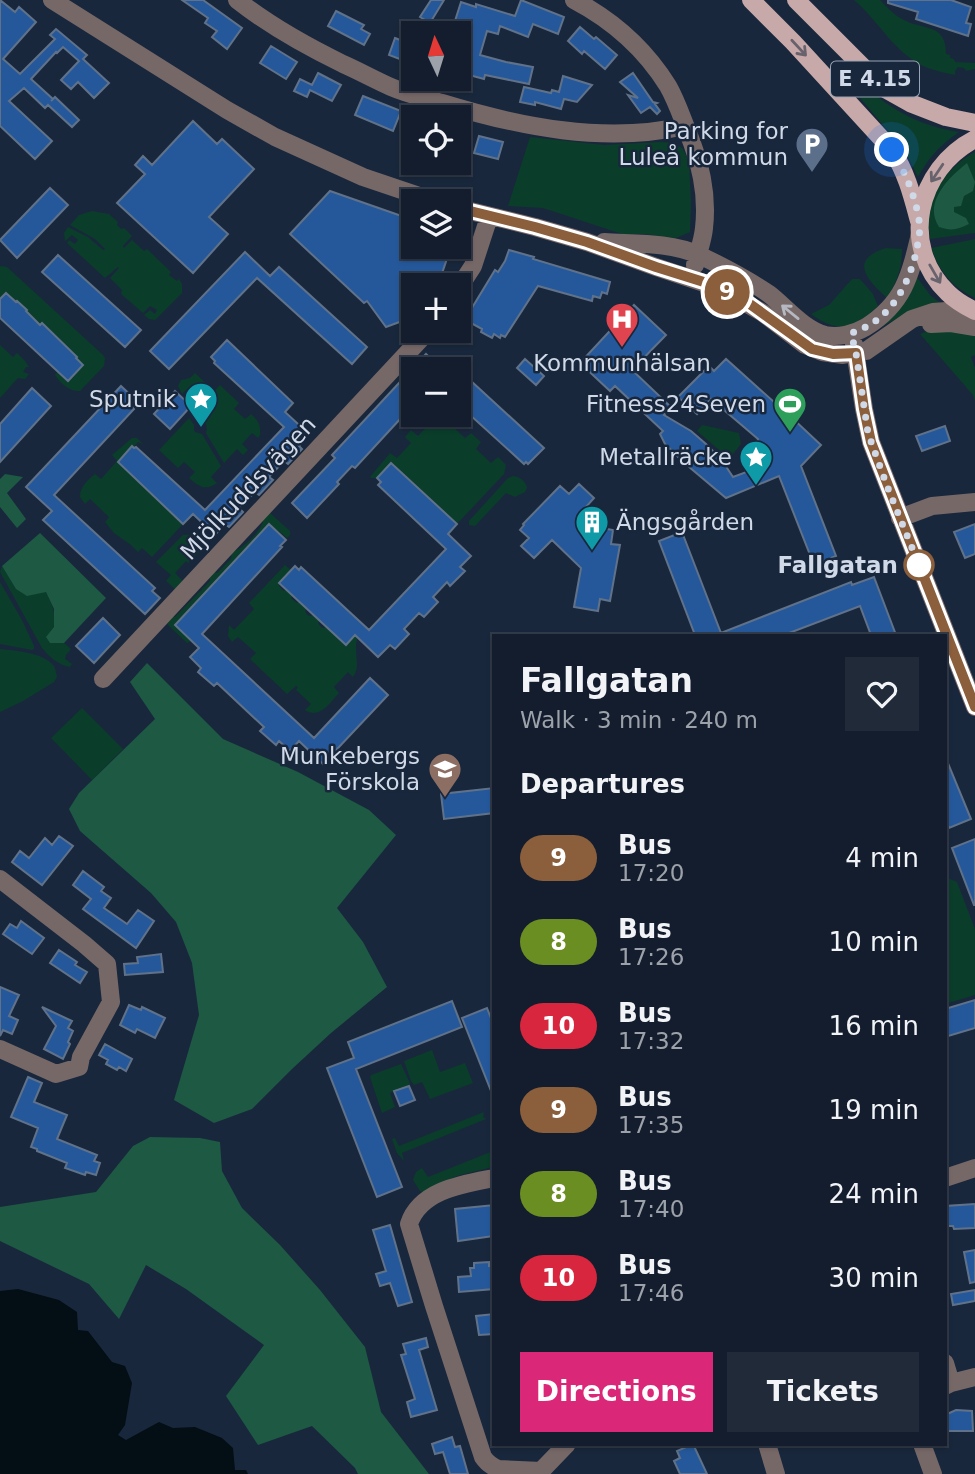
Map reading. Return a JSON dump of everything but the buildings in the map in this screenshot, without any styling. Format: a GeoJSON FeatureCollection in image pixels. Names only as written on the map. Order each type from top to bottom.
{"type":"FeatureCollection","features":[{"type":"Feature","properties":{"kind":"main road","name":"E 4.15"},"geometry":{"type":"LineString","coordinates":[[751,0],[892,150],[909,183],[920,228]]}},
{"type":"Feature","properties":{"kind":"main road","name":"E 4.15"},"geometry":{"type":"LineString","coordinates":[[796,0],[885,89],[910,103],[946,117],[975,123]]}},
{"type":"Feature","properties":{"kind":"main road"},"geometry":{"type":"LineString","coordinates":[[975,139],[951,155],[939,169],[926,192],[920,228],[926,259],[937,279],[948,293],[975,313]]}},
{"type":"Feature","properties":{"kind":"street"},"geometry":{"type":"LineString","coordinates":[[52,0],[227,110],[275,137],[363,177],[401,190]]}},
{"type":"Feature","properties":{"kind":"street"},"geometry":{"type":"LineString","coordinates":[[237,0],[281,31],[339,62],[393,88],[465,110],[533,126],[590,133],[627,134],[685,126]]}},
{"type":"Feature","properties":{"kind":"street"},"geometry":{"type":"LineString","coordinates":[[574,0],[607,20],[625,35],[645,55],[667,84],[674,99],[703,179],[704,228],[692,278]]}},
{"type":"Feature","properties":{"kind":"street"},"geometry":{"type":"LineString","coordinates":[[471,212],[587,242],[719,288],[747,302],[812,349],[833,354],[866,351],[912,319],[926,314],[947,311],[975,313]]}},
{"type":"Feature","properties":{"kind":"street"},"geometry":{"type":"LineString","coordinates":[[468,273],[489,217]]}},
{"type":"Feature","properties":{"kind":"street"},"geometry":{"type":"LineString","coordinates":[[587,242],[674,247],[698,255],[769,294],[815,330],[824,335],[832,335],[860,331],[880,318],[897,300],[908,278],[920,228]]}},
{"type":"Feature","properties":{"kind":"street"},"geometry":{"type":"LineString","coordinates":[[891,335],[932,324],[951,323],[975,327]]}},
{"type":"Feature","properties":{"kind":"street"},"geometry":{"type":"LineString","coordinates":[[851,333],[868,433],[946,634]]}},
{"type":"Feature","properties":{"kind":"street","name":"Mjölkuddsvägen"},"geometry":{"type":"LineString","coordinates":[[103,679],[417,343]]}},
{"type":"Feature","properties":{"kind":"street"},"geometry":{"type":"LineString","coordinates":[[900,518],[932,506],[975,502]]}},
{"type":"Feature","properties":{"kind":"street"},"geometry":{"type":"LineString","coordinates":[[947,636],[975,707]]}},
{"type":"Feature","properties":{"kind":"street"},"geometry":{"type":"LineString","coordinates":[[0,879],[107,964],[111,1002],[81,1057],[79,1067],[56,1074],[0,1049]]}},
{"type":"Feature","properties":{"kind":"street"},"geometry":{"type":"LineString","coordinates":[[947,1177],[975,1168]]}},
{"type":"Feature","properties":{"kind":"street"},"geometry":{"type":"LineString","coordinates":[[492,1178],[430,1196],[412,1215],[410,1224],[483,1457],[498,1468],[541,1471],[565,1446]]}},
{"type":"Feature","properties":{"kind":"street"},"geometry":{"type":"LineString","coordinates":[[948,1384],[975,1377]]}},
{"type":"Feature","properties":{"kind":"street"},"geometry":{"type":"LineString","coordinates":[[767,1446],[771,1473]]}},
{"type":"Feature","properties":{"kind":"street"},"geometry":{"type":"LineString","coordinates":[[923,1446],[933,1474]]}},
{"type":"Feature","properties":{"kind":"green space"},"geometry":{"type":"Polygon","coordinates":[[[854,0],[880,0],[902,19],[938,32],[950,58],[955,62],[975,63],[975,69],[966,71],[958,67],[955,75],[917,62],[897,47],[854,0]]]}},
{"type":"Feature","properties":{"kind":"green space"},"geometry":{"type":"Polygon","coordinates":[[[852,74],[875,95],[901,112],[929,125],[959,132],[936,152],[918,177],[905,151],[845,80],[852,74]]]}},
{"type":"Feature","properties":{"kind":"green space"},"geometry":{"type":"Polygon","coordinates":[[[530,137],[604,145],[674,143],[683,149],[689,162],[690,232],[676,238],[622,234],[543,208],[508,206],[530,137]]]}},
{"type":"Feature","properties":{"kind":"green space"},"geometry":{"type":"Polygon","coordinates":[[[975,152],[975,233],[930,239],[929,211],[936,191],[957,164],[975,152]]]}},
{"type":"Feature","properties":{"kind":"green space"},"geometry":{"type":"Polygon","coordinates":[[[967,163],[975,182],[973,191],[964,196],[961,206],[954,207],[954,212],[966,218],[969,224],[954,229],[939,227],[934,209],[936,200],[952,176],[967,163]]]}},
{"type":"Feature","properties":{"kind":"green space"},"geometry":{"type":"Polygon","coordinates":[[[92,211],[109,214],[121,229],[124,228],[132,236],[124,248],[132,240],[144,251],[147,249],[171,272],[169,275],[177,281],[179,279],[182,284],[182,293],[155,320],[144,315],[150,310],[155,314],[157,310],[150,306],[143,313],[121,294],[122,290],[110,278],[118,267],[105,278],[67,243],[69,240],[75,244],[78,240],[72,235],[65,241],[64,233],[68,227],[105,249],[95,239],[70,225],[79,215],[92,211]]]}},
{"type":"Feature","properties":{"kind":"green space"},"geometry":{"type":"Polygon","coordinates":[[[975,239],[975,298],[947,278],[931,248],[975,239]]]}},
{"type":"Feature","properties":{"kind":"green space"},"geometry":{"type":"Polygon","coordinates":[[[886,248],[902,249],[898,275],[887,298],[868,277],[864,264],[867,258],[886,248]]]}},
{"type":"Feature","properties":{"kind":"green space"},"geometry":{"type":"Polygon","coordinates":[[[0,266],[7,267],[105,358],[104,366],[80,391],[66,386],[55,375],[58,371],[69,381],[83,365],[77,356],[65,348],[17,301],[6,293],[0,299],[0,266]]]}},
{"type":"Feature","properties":{"kind":"green space"},"geometry":{"type":"Polygon","coordinates":[[[913,272],[930,295],[943,305],[917,308],[875,330],[913,272]]]}},
{"type":"Feature","properties":{"kind":"green space"},"geometry":{"type":"Polygon","coordinates":[[[852,279],[860,279],[873,294],[878,306],[869,314],[853,324],[838,326],[811,314],[829,305],[852,279]]]}},
{"type":"Feature","properties":{"kind":"green space"},"geometry":{"type":"Polygon","coordinates":[[[933,329],[975,332],[975,355],[971,357],[975,368],[975,401],[973,395],[920,334],[933,329]]]}},
{"type":"Feature","properties":{"kind":"green space"},"geometry":{"type":"Polygon","coordinates":[[[0,345],[13,357],[17,353],[25,361],[29,367],[23,372],[29,374],[25,379],[18,378],[0,398],[0,345]]]}},
{"type":"Feature","properties":{"kind":"green space"},"geometry":{"type":"Polygon","coordinates":[[[195,373],[212,389],[194,408],[185,401],[194,391],[189,387],[182,394],[178,386],[181,380],[190,378],[195,373]]]}},
{"type":"Feature","properties":{"kind":"green space"},"geometry":{"type":"Polygon","coordinates":[[[220,385],[239,403],[234,409],[245,419],[251,414],[260,431],[258,438],[252,433],[242,444],[248,450],[243,455],[237,449],[224,463],[206,433],[206,424],[197,421],[192,415],[220,385]]]}},
{"type":"Feature","properties":{"kind":"green space"},"geometry":{"type":"Polygon","coordinates":[[[189,418],[195,432],[202,434],[221,466],[211,477],[217,483],[209,487],[196,484],[189,478],[195,472],[184,462],[178,468],[159,450],[189,418]]]}},
{"type":"Feature","properties":{"kind":"green space"},"geometry":{"type":"Polygon","coordinates":[[[702,425],[739,433],[741,444],[732,455],[725,455],[697,431],[702,425]]]}},
{"type":"Feature","properties":{"kind":"green space"},"geometry":{"type":"Polygon","coordinates":[[[427,427],[453,427],[465,438],[471,433],[481,442],[476,449],[491,463],[498,457],[506,465],[504,474],[457,524],[392,463],[377,478],[370,477],[390,453],[397,458],[411,443],[405,437],[411,430],[418,436],[427,427]]]}},
{"type":"Feature","properties":{"kind":"green space"},"geometry":{"type":"Polygon","coordinates":[[[132,438],[137,438],[143,444],[138,442],[119,463],[183,524],[152,557],[142,548],[138,552],[114,533],[105,522],[109,517],[90,499],[85,504],[80,497],[85,484],[95,474],[101,479],[117,461],[112,455],[132,438]]]}},
{"type":"Feature","properties":{"kind":"green space"},"geometry":{"type":"Polygon","coordinates":[[[5,474],[23,477],[7,493],[26,519],[17,528],[0,507],[0,479],[5,474]]]}},
{"type":"Feature","properties":{"kind":"green space"},"geometry":{"type":"Polygon","coordinates":[[[513,476],[524,481],[527,488],[525,492],[515,497],[506,493],[475,526],[469,525],[469,521],[508,478],[513,476]]]}},
{"type":"Feature","properties":{"kind":"green space"},"geometry":{"type":"Polygon","coordinates":[[[270,513],[290,531],[290,535],[287,538],[268,525],[175,625],[191,641],[187,643],[167,621],[170,617],[175,617],[210,581],[210,574],[217,573],[231,559],[232,552],[250,540],[263,522],[260,520],[270,513]]]}},
{"type":"Feature","properties":{"kind":"green space"},"geometry":{"type":"Polygon","coordinates":[[[40,533],[106,598],[64,643],[50,643],[46,637],[54,627],[54,609],[46,592],[27,596],[16,589],[2,566],[40,533]]]}},
{"type":"Feature","properties":{"kind":"green space"},"geometry":{"type":"Polygon","coordinates":[[[198,534],[209,542],[175,573],[184,582],[176,590],[166,581],[171,575],[156,562],[183,535],[198,534]]]}},
{"type":"Feature","properties":{"kind":"green space"},"geometry":{"type":"Polygon","coordinates":[[[285,565],[291,570],[279,586],[293,595],[291,598],[297,603],[299,601],[307,608],[307,615],[313,614],[321,621],[318,623],[321,627],[326,626],[358,636],[356,672],[353,677],[348,672],[334,687],[339,693],[324,709],[315,713],[305,710],[311,704],[296,690],[298,687],[287,694],[250,659],[256,653],[238,637],[232,642],[228,636],[229,625],[234,630],[254,609],[249,603],[285,565]]]}},
{"type":"Feature","properties":{"kind":"green space"},"geometry":{"type":"Polygon","coordinates":[[[2,566],[16,588],[46,592],[54,617],[50,643],[64,643],[71,649],[65,659],[72,664],[70,667],[54,660],[42,648],[0,572],[2,566]]]}},
{"type":"Feature","properties":{"kind":"green space"},"geometry":{"type":"Polygon","coordinates":[[[0,582],[22,620],[34,646],[32,650],[0,644],[0,582]]]}},
{"type":"Feature","properties":{"kind":"green space"},"geometry":{"type":"Polygon","coordinates":[[[0,649],[43,658],[54,666],[57,677],[54,682],[0,712],[0,649]]]}},
{"type":"Feature","properties":{"kind":"green space"},"geometry":{"type":"Polygon","coordinates":[[[147,663],[223,739],[298,772],[369,810],[396,835],[337,908],[363,942],[387,987],[331,1033],[252,1109],[214,1123],[174,1100],[199,1015],[192,963],[176,922],[151,893],[80,831],[69,809],[79,793],[155,719],[130,682],[147,663]]]}},
{"type":"Feature","properties":{"kind":"green space"},"geometry":{"type":"Polygon","coordinates":[[[82,708],[123,749],[92,780],[51,738],[82,708]]]}},
{"type":"Feature","properties":{"kind":"green space"},"geometry":{"type":"Polygon","coordinates":[[[947,878],[957,882],[975,929],[975,995],[947,1003],[947,878]]]}},
{"type":"Feature","properties":{"kind":"green space"},"geometry":{"type":"Polygon","coordinates":[[[432,1050],[440,1072],[465,1063],[473,1083],[430,1099],[422,1082],[414,1085],[411,1081],[404,1061],[432,1050]]]}},
{"type":"Feature","properties":{"kind":"green space"},"geometry":{"type":"Polygon","coordinates":[[[401,1064],[409,1086],[390,1093],[395,1107],[382,1113],[370,1077],[401,1064]]]}},
{"type":"Feature","properties":{"kind":"green space"},"geometry":{"type":"Polygon","coordinates":[[[484,1112],[483,1117],[486,1119],[402,1153],[404,1161],[397,1153],[392,1139],[395,1138],[399,1146],[484,1112]]]}},
{"type":"Feature","properties":{"kind":"green space"},"geometry":{"type":"Polygon","coordinates":[[[150,1137],[200,1138],[220,1142],[222,1171],[242,1208],[320,1290],[365,1347],[381,1412],[429,1474],[358,1474],[312,1426],[258,1445],[226,1396],[264,1345],[186,1289],[146,1265],[119,1319],[89,1284],[0,1241],[0,1207],[96,1192],[133,1146],[150,1137]]]}},
{"type":"Feature","properties":{"kind":"green space"},"geometry":{"type":"Polygon","coordinates":[[[492,1151],[492,1167],[460,1175],[422,1192],[413,1180],[416,1172],[422,1168],[428,1177],[492,1151]]]}},
{"type":"Feature","properties":{"kind":"shaded area"},"geometry":{"type":"Polygon","coordinates":[[[18,1289],[59,1300],[77,1312],[78,1330],[88,1331],[112,1362],[125,1366],[132,1383],[125,1425],[118,1435],[126,1440],[159,1422],[173,1428],[195,1427],[222,1438],[233,1448],[235,1470],[246,1470],[248,1474],[0,1474],[0,1291],[18,1289]]]}},
{"type":"Feature","properties":{"kind":"bus line","name":"9"},"geometry":{"type":"LineString","coordinates":[[471,212],[587,242],[707,283],[747,302],[812,349],[843,355],[856,353],[868,433],[946,634]]}},
{"type":"Feature","properties":{"kind":"bus line","name":"9"},"geometry":{"type":"LineString","coordinates":[[947,637],[975,707]]}},
{"type":"Feature","properties":{"kind":"place","name":"Parking for Luleå kommun"},"geometry":{"type":"Point","coordinates":[812,174]}},
{"type":"Feature","properties":{"kind":"place","name":"Kommunhälsan"},"geometry":{"type":"Point","coordinates":[622,349]}},
{"type":"Feature","properties":{"kind":"place","name":"Sputnik"},"geometry":{"type":"Point","coordinates":[201,429]}},
{"type":"Feature","properties":{"kind":"place","name":"Fitness24Seven"},"geometry":{"type":"Point","coordinates":[790,434]}},
{"type":"Feature","properties":{"kind":"place","name":"Metallräcke"},"geometry":{"type":"Point","coordinates":[756,487]}},
{"type":"Feature","properties":{"kind":"place","name":"Ängsgården"},"geometry":{"type":"Point","coordinates":[592,552]}},
{"type":"Feature","properties":{"kind":"place","name":"Fallgatan"},"geometry":{"type":"Point","coordinates":[919,565]}},
{"type":"Feature","properties":{"kind":"place","name":"Munkebergs Förskola"},"geometry":{"type":"Point","coordinates":[445,799]}},
{"type":"Feature","properties":{"kind":"route"},"geometry":{"type":"LineString","coordinates":[[892,150],[909,183],[919,221],[920,234],[914,261],[904,288],[890,309],[860,331],[851,333],[868,433],[919,565]]}}]}
